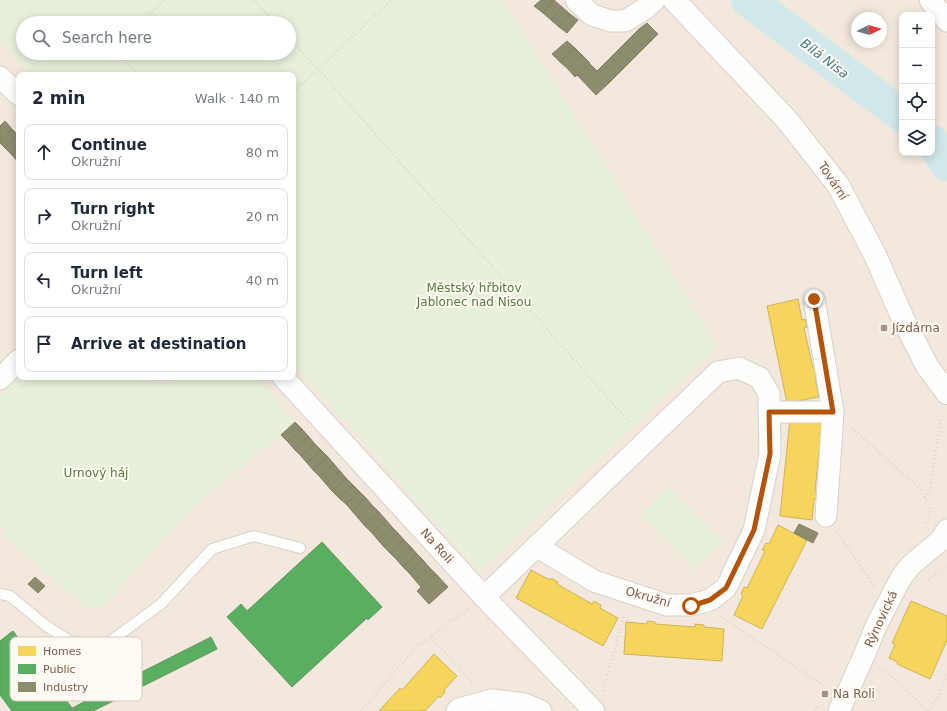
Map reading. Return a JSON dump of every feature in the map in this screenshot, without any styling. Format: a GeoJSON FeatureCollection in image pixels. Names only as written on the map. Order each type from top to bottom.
{"type":"FeatureCollection","features":[{"type":"Feature","properties":{"kind":"street"},"geometry":{"type":"LineString","coordinates":[[576,0],[592,15],[611,21],[625,21],[646,8],[655,0]]}},
{"type":"Feature","properties":{"kind":"street","name":"Tovární"},"geometry":{"type":"LineString","coordinates":[[674,0],[787,120],[838,185],[875,255],[904,321],[927,366],[947,393]]}},
{"type":"Feature","properties":{"kind":"street"},"geometry":{"type":"LineString","coordinates":[[930,0],[947,21]]}},
{"type":"Feature","properties":{"kind":"street"},"geometry":{"type":"LineString","coordinates":[[0,77],[16,93]]}},
{"type":"Feature","properties":{"kind":"street"},"geometry":{"type":"LineString","coordinates":[[0,90],[16,95]]}},
{"type":"Feature","properties":{"kind":"street"},"geometry":{"type":"LineString","coordinates":[[814,299],[833,412],[826,516]]}},
{"type":"Feature","properties":{"kind":"street"},"geometry":{"type":"LineString","coordinates":[[0,379],[16,363]]}},
{"type":"Feature","properties":{"kind":"street","name":"Okružní"},"geometry":{"type":"LineString","coordinates":[[484,597],[536,546],[718,372],[739,368],[760,378],[769,394],[770,454],[754,530],[726,588],[710,600],[691,606],[668,605],[594,581],[536,546]]}},
{"type":"Feature","properties":{"kind":"street","name":"Na Roli"},"geometry":{"type":"LineString","coordinates":[[286,380],[484,597],[598,704]]}},
{"type":"Feature","properties":{"kind":"street"},"geometry":{"type":"LineString","coordinates":[[769,412],[833,412]]}},
{"type":"Feature","properties":{"kind":"street","name":"Rýnovická"},"geometry":{"type":"LineString","coordinates":[[839,711],[876,626],[900,578],[911,565],[945,537]]}},
{"type":"Feature","properties":{"kind":"street"},"geometry":{"type":"LineString","coordinates":[[457,711],[459,709],[492,700],[525,704],[541,711]]}},
{"type":"Feature","properties":{"kind":"lane"},"geometry":{"type":"LineString","coordinates":[[116,637],[161,604],[212,549],[254,536],[300,548]]}},
{"type":"Feature","properties":{"kind":"lane"},"geometry":{"type":"LineString","coordinates":[[0,594],[10,596],[45,625],[64,637]]}},
{"type":"Feature","properties":{"kind":"path"},"geometry":{"type":"LineString","coordinates":[[147,16],[164,0]]}},
{"type":"Feature","properties":{"kind":"path"},"geometry":{"type":"LineString","coordinates":[[254,0],[269,16]]}},
{"type":"Feature","properties":{"kind":"path"},"geometry":{"type":"LineString","coordinates":[[296,89],[392,0]]}},
{"type":"Feature","properties":{"kind":"path"},"geometry":{"type":"LineString","coordinates":[[296,45],[630,423]]}},
{"type":"Feature","properties":{"kind":"path"},"geometry":{"type":"LineString","coordinates":[[124,60],[134,72]]}},
{"type":"Feature","properties":{"kind":"path"},"geometry":{"type":"LineString","coordinates":[[833,412],[922,491],[930,512]]}},
{"type":"Feature","properties":{"kind":"path"},"geometry":{"type":"LineString","coordinates":[[925,498],[930,490],[942,416]]}},
{"type":"Feature","properties":{"kind":"path"},"geometry":{"type":"LineString","coordinates":[[826,516],[875,588]]}},
{"type":"Feature","properties":{"kind":"path"},"geometry":{"type":"LineString","coordinates":[[598,704],[630,593]]}},
{"type":"Feature","properties":{"kind":"path"},"geometry":{"type":"LineString","coordinates":[[360,711],[418,646],[484,597]]}},
{"type":"Feature","properties":{"kind":"path"},"geometry":{"type":"LineString","coordinates":[[701,603],[826,687]]}},
{"type":"Feature","properties":{"kind":"path"},"geometry":{"type":"LineString","coordinates":[[431,637],[489,702]]}},
{"type":"Feature","properties":{"kind":"path"},"geometry":{"type":"LineString","coordinates":[[863,658],[886,671],[928,711],[941,692],[947,674]]}},
{"type":"Feature","properties":{"kind":"shaded area"},"geometry":{"type":"Polygon","coordinates":[[[0,0],[947,0],[947,711],[0,711],[0,0]]]}},
{"type":"Feature","properties":{"kind":"green space","name":"Městský hřbitov Jablonec nad Nisou"},"geometry":{"type":"Polygon","coordinates":[[[0,0],[503,0],[718,347],[480,571],[296,366],[296,72],[29,72],[19,60],[296,60],[296,16],[16,16],[16,57],[0,39],[0,0]]]}},
{"type":"Feature","properties":{"kind":"green space","name":"Urnový háj"},"geometry":{"type":"Polygon","coordinates":[[[16,379],[149,380],[169,385],[175,380],[260,380],[295,422],[199,502],[102,607],[89,609],[4,536],[6,531],[0,526],[0,397],[16,379]]]}},
{"type":"Feature","properties":{"kind":"green space"},"geometry":{"type":"Polygon","coordinates":[[[669,487],[723,542],[694,570],[641,515],[669,487]]]}},
{"type":"Feature","properties":{"kind":"building: Homes"},"geometry":{"type":"Polygon","coordinates":[[[798,299],[802,320],[805,319],[807,327],[804,328],[813,368],[815,367],[817,375],[815,376],[819,397],[787,403],[767,306],[798,299]]]}},
{"type":"Feature","properties":{"kind":"building: Homes"},"geometry":{"type":"Polygon","coordinates":[[[790,419],[822,423],[820,443],[823,443],[822,451],[819,451],[815,491],[818,491],[817,499],[814,499],[812,520],[780,516],[790,419]]]}},
{"type":"Feature","properties":{"kind":"building: Homes"},"geometry":{"type":"Polygon","coordinates":[[[778,525],[807,540],[762,629],[734,615],[743,596],[741,594],[744,587],[747,588],[765,551],[762,550],[766,543],[769,544],[778,525]]]}},
{"type":"Feature","properties":{"kind":"building: Homes"},"geometry":{"type":"Polygon","coordinates":[[[531,570],[550,580],[551,578],[558,582],[557,584],[592,604],[594,601],[601,605],[600,608],[618,618],[603,646],[516,598],[531,570]]]}},
{"type":"Feature","properties":{"kind":"building: Homes"},"geometry":{"type":"Polygon","coordinates":[[[911,601],[947,616],[947,640],[930,679],[897,664],[898,662],[889,658],[895,644],[892,643],[911,601]]]}},
{"type":"Feature","properties":{"kind":"building: Homes"},"geometry":{"type":"Polygon","coordinates":[[[647,621],[655,622],[655,624],[695,627],[695,624],[704,625],[704,627],[724,629],[722,661],[624,654],[626,622],[647,624],[647,621]]]}},
{"type":"Feature","properties":{"kind":"building: Homes"},"geometry":{"type":"Polygon","coordinates":[[[434,654],[457,676],[444,690],[445,692],[440,698],[439,696],[425,711],[379,711],[400,688],[402,690],[434,654]]]}},
{"type":"Feature","properties":{"kind":"building: Public"},"geometry":{"type":"Polygon","coordinates":[[[322,542],[382,607],[368,620],[367,618],[292,687],[227,617],[241,604],[247,611],[322,542]]]}},
{"type":"Feature","properties":{"kind":"building: Public"},"geometry":{"type":"Polygon","coordinates":[[[13,631],[18,637],[10,637],[10,701],[67,701],[72,708],[67,711],[12,711],[0,695],[0,641],[13,631]]]}},
{"type":"Feature","properties":{"kind":"building: Public"},"geometry":{"type":"Polygon","coordinates":[[[211,637],[217,649],[142,686],[142,672],[211,637]]]}},
{"type":"Feature","properties":{"kind":"building: Public"},"geometry":{"type":"Polygon","coordinates":[[[85,701],[113,701],[93,711],[67,711],[85,701]]]}},
{"type":"Feature","properties":{"kind":"building: Industry"},"geometry":{"type":"Polygon","coordinates":[[[541,0],[554,0],[543,13],[534,6],[541,0]]]}},
{"type":"Feature","properties":{"kind":"building: Industry"},"geometry":{"type":"Polygon","coordinates":[[[554,0],[562,7],[551,20],[543,13],[554,0]]]}},
{"type":"Feature","properties":{"kind":"building: Industry"},"geometry":{"type":"Polygon","coordinates":[[[562,7],[570,14],[559,27],[551,20],[562,7]]]}},
{"type":"Feature","properties":{"kind":"building: Industry"},"geometry":{"type":"Polygon","coordinates":[[[570,14],[578,20],[567,33],[559,27],[570,14]]]}},
{"type":"Feature","properties":{"kind":"building: Industry"},"geometry":{"type":"Polygon","coordinates":[[[647,23],[658,34],[651,41],[639,29],[647,23]]]}},
{"type":"Feature","properties":{"kind":"building: Industry"},"geometry":{"type":"Polygon","coordinates":[[[639,29],[651,41],[644,48],[632,36],[639,29]]]}},
{"type":"Feature","properties":{"kind":"building: Industry"},"geometry":{"type":"Polygon","coordinates":[[[632,36],[644,48],[637,55],[625,43],[632,36]]]}},
{"type":"Feature","properties":{"kind":"building: Industry"},"geometry":{"type":"Polygon","coordinates":[[[567,41],[575,48],[560,62],[552,54],[567,41]]]}},
{"type":"Feature","properties":{"kind":"building: Industry"},"geometry":{"type":"Polygon","coordinates":[[[625,43],[637,55],[630,62],[618,50],[625,43]]]}},
{"type":"Feature","properties":{"kind":"building: Industry"},"geometry":{"type":"Polygon","coordinates":[[[575,48],[582,55],[568,69],[560,62],[575,48]]]}},
{"type":"Feature","properties":{"kind":"building: Industry"},"geometry":{"type":"Polygon","coordinates":[[[618,50],[630,62],[623,69],[611,57],[618,50]]]}},
{"type":"Feature","properties":{"kind":"building: Industry"},"geometry":{"type":"Polygon","coordinates":[[[582,55],[590,63],[575,77],[568,69],[582,55]]]}},
{"type":"Feature","properties":{"kind":"building: Industry"},"geometry":{"type":"Polygon","coordinates":[[[611,57],[623,69],[616,76],[604,64],[611,57]]]}},
{"type":"Feature","properties":{"kind":"building: Industry"},"geometry":{"type":"Polygon","coordinates":[[[589,63],[609,83],[596,95],[577,75],[589,63]]]}},
{"type":"Feature","properties":{"kind":"building: Industry"},"geometry":{"type":"Polygon","coordinates":[[[604,64],[616,76],[609,83],[597,71],[604,64]]]}},
{"type":"Feature","properties":{"kind":"building: Industry"},"geometry":{"type":"Polygon","coordinates":[[[5,121],[12,129],[0,140],[0,126],[5,121]]]}},
{"type":"Feature","properties":{"kind":"building: Industry"},"geometry":{"type":"Polygon","coordinates":[[[12,129],[16,133],[16,137],[5,148],[0,143],[0,140],[12,129]]]}},
{"type":"Feature","properties":{"kind":"building: Industry"},"geometry":{"type":"Polygon","coordinates":[[[16,137],[16,151],[12,155],[5,148],[16,137]]]}},
{"type":"Feature","properties":{"kind":"building: Industry"},"geometry":{"type":"Polygon","coordinates":[[[16,151],[16,160],[12,155],[16,151]]]}},
{"type":"Feature","properties":{"kind":"building: Industry"},"geometry":{"type":"Polygon","coordinates":[[[295,422],[302,429],[288,442],[281,435],[295,422]]]}},
{"type":"Feature","properties":{"kind":"building: Industry"},"geometry":{"type":"Polygon","coordinates":[[[302,429],[309,437],[295,450],[288,442],[302,429]]]}},
{"type":"Feature","properties":{"kind":"building: Industry"},"geometry":{"type":"Polygon","coordinates":[[[309,437],[315,444],[301,456],[295,450],[309,437]]]}},
{"type":"Feature","properties":{"kind":"building: Industry"},"geometry":{"type":"Polygon","coordinates":[[[315,444],[321,450],[307,463],[301,456],[315,444]]]}},
{"type":"Feature","properties":{"kind":"building: Industry"},"geometry":{"type":"Polygon","coordinates":[[[321,450],[328,457],[313,470],[307,463],[321,450]]]}},
{"type":"Feature","properties":{"kind":"building: Industry"},"geometry":{"type":"Polygon","coordinates":[[[328,457],[334,464],[320,477],[313,470],[328,457]]]}},
{"type":"Feature","properties":{"kind":"building: Industry"},"geometry":{"type":"Polygon","coordinates":[[[334,464],[340,471],[326,484],[320,477],[334,464]]]}},
{"type":"Feature","properties":{"kind":"building: Industry"},"geometry":{"type":"Polygon","coordinates":[[[340,471],[346,478],[332,491],[326,484],[340,471]]]}},
{"type":"Feature","properties":{"kind":"building: Industry"},"geometry":{"type":"Polygon","coordinates":[[[346,478],[353,485],[339,498],[332,491],[346,478]]]}},
{"type":"Feature","properties":{"kind":"building: Industry"},"geometry":{"type":"Polygon","coordinates":[[[353,485],[360,492],[346,504],[339,498],[353,485]]]}},
{"type":"Feature","properties":{"kind":"building: Industry"},"geometry":{"type":"Polygon","coordinates":[[[360,492],[366,498],[352,511],[346,504],[360,492]]]}},
{"type":"Feature","properties":{"kind":"building: Industry"},"geometry":{"type":"Polygon","coordinates":[[[366,498],[372,505],[358,518],[352,511],[366,498]]]}},
{"type":"Feature","properties":{"kind":"building: Industry"},"geometry":{"type":"Polygon","coordinates":[[[372,505],[379,512],[364,525],[358,518],[372,505]]]}},
{"type":"Feature","properties":{"kind":"building: Industry"},"geometry":{"type":"Polygon","coordinates":[[[379,512],[386,520],[372,533],[364,525],[379,512]]]}},
{"type":"Feature","properties":{"kind":"building: Industry"},"geometry":{"type":"Polygon","coordinates":[[[386,520],[392,527],[378,540],[372,533],[386,520]]]}},
{"type":"Feature","properties":{"kind":"building: Industry"},"geometry":{"type":"Polygon","coordinates":[[[799,524],[818,533],[813,543],[794,533],[799,524]]]}},
{"type":"Feature","properties":{"kind":"building: Industry"},"geometry":{"type":"Polygon","coordinates":[[[392,527],[398,533],[384,547],[378,540],[392,527]]]}},
{"type":"Feature","properties":{"kind":"building: Industry"},"geometry":{"type":"Polygon","coordinates":[[[398,533],[404,540],[390,553],[384,547],[398,533]]]}},
{"type":"Feature","properties":{"kind":"building: Industry"},"geometry":{"type":"Polygon","coordinates":[[[404,540],[411,547],[397,560],[390,553],[404,540]]]}},
{"type":"Feature","properties":{"kind":"building: Industry"},"geometry":{"type":"Polygon","coordinates":[[[411,547],[417,554],[403,567],[397,560],[411,547]]]}},
{"type":"Feature","properties":{"kind":"building: Industry"},"geometry":{"type":"Polygon","coordinates":[[[417,554],[423,560],[409,573],[403,567],[417,554]]]}},
{"type":"Feature","properties":{"kind":"building: Industry"},"geometry":{"type":"Polygon","coordinates":[[[423,560],[429,567],[415,580],[409,573],[423,560]]]}},
{"type":"Feature","properties":{"kind":"building: Industry"},"geometry":{"type":"Polygon","coordinates":[[[429,567],[436,574],[421,587],[415,580],[429,567]]]}},
{"type":"Feature","properties":{"kind":"building: Industry"},"geometry":{"type":"Polygon","coordinates":[[[436,574],[448,587],[429,604],[417,591],[436,574]]]}},
{"type":"Feature","properties":{"kind":"building: Industry"},"geometry":{"type":"Polygon","coordinates":[[[35,577],[45,586],[38,593],[28,584],[35,577]]]}},
{"type":"Feature","properties":{"kind":"waterway","name":"Bílá Nisa"},"geometry":{"type":"LineString","coordinates":[[748,0],[899,113]]}},
{"type":"Feature","properties":{"kind":"waterway","name":"Bílá Nisa"},"geometry":{"type":"LineString","coordinates":[[935,146],[947,164]]}},
{"type":"Feature","properties":{"kind":"place","name":"Jízdárna"},"geometry":{"type":"Point","coordinates":[884,328]}},
{"type":"Feature","properties":{"kind":"place","name":"Na Roli"},"geometry":{"type":"Point","coordinates":[825,694]}},
{"type":"Feature","properties":{"kind":"route"},"geometry":{"type":"LineString","coordinates":[[691,606],[710,600],[726,588],[754,530],[770,454],[769,412],[833,412],[814,299]]}}]}
